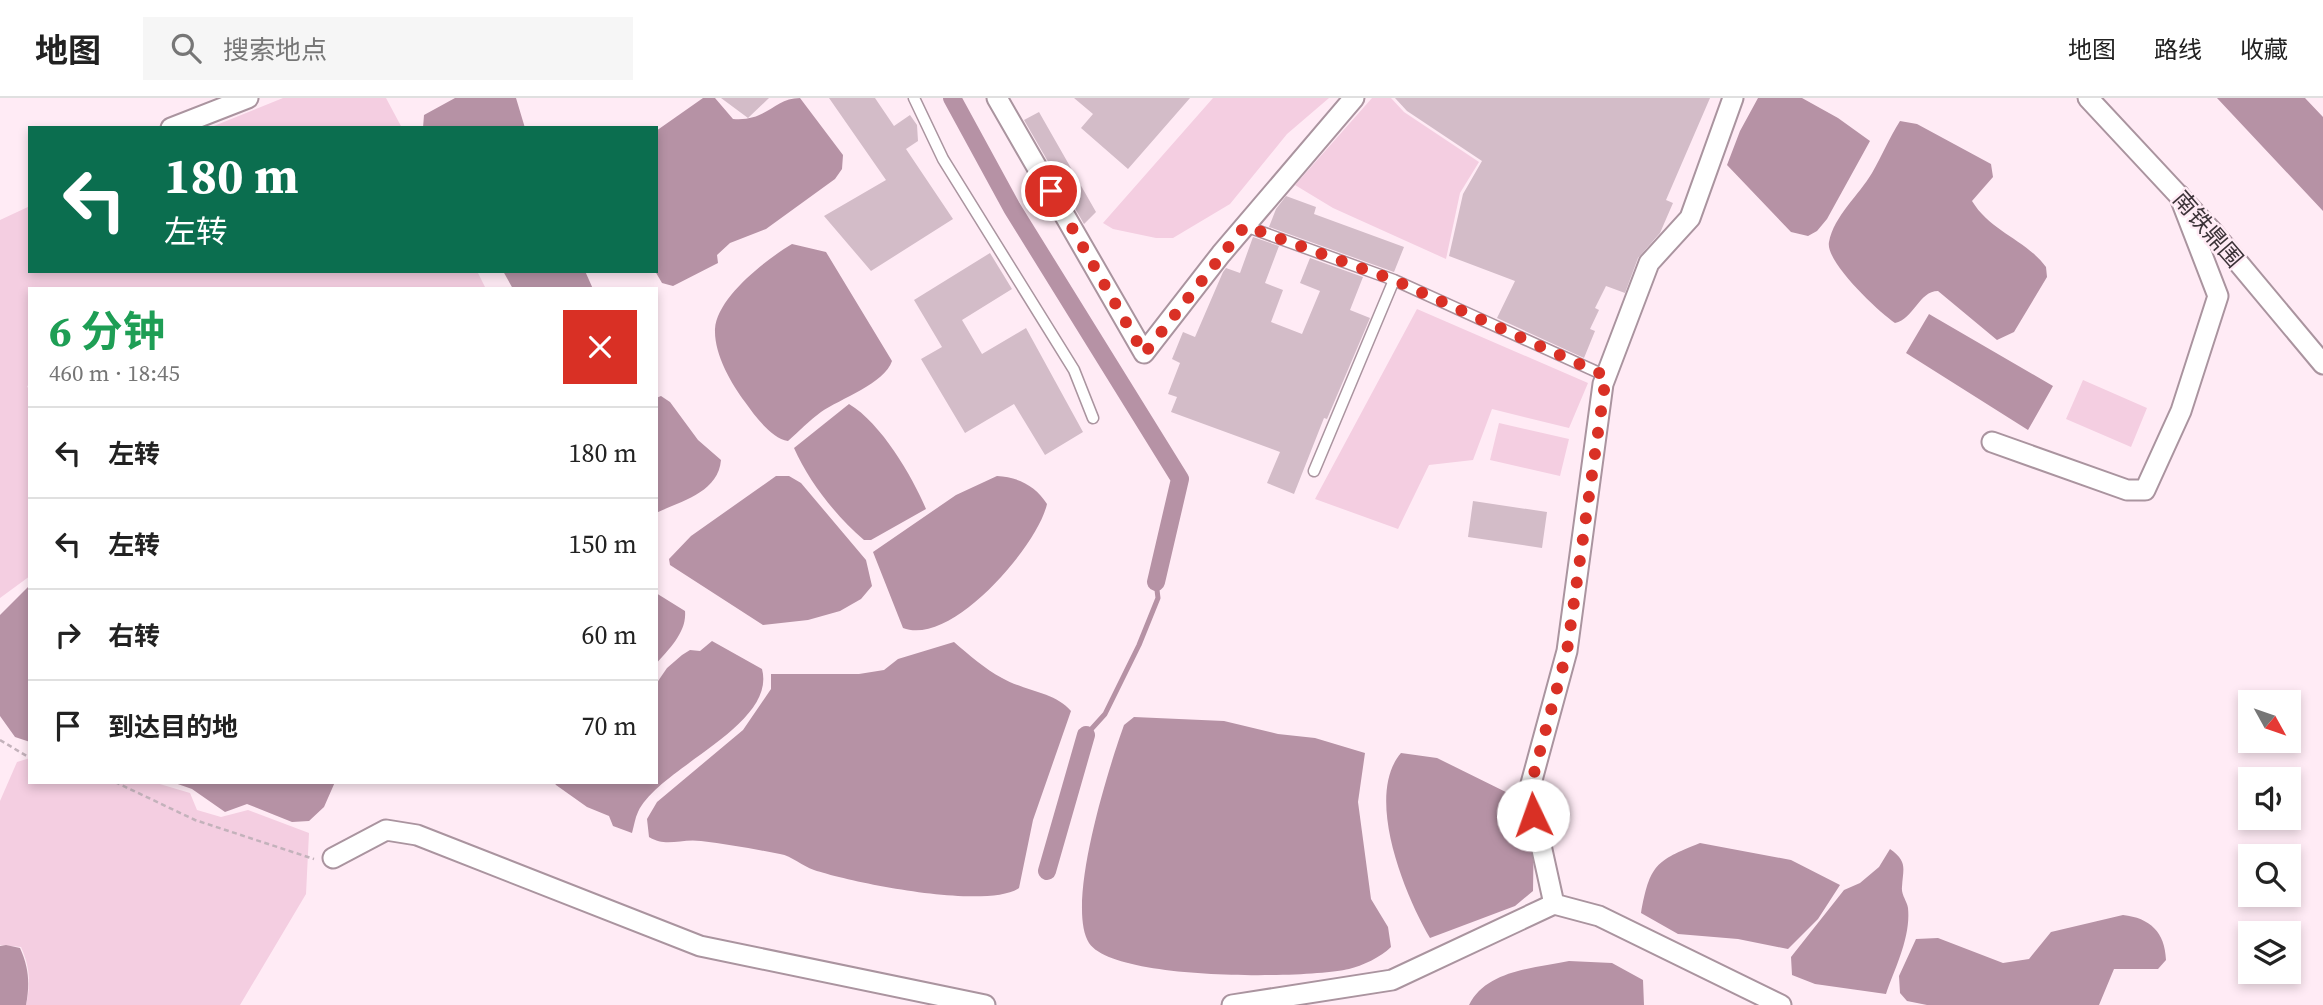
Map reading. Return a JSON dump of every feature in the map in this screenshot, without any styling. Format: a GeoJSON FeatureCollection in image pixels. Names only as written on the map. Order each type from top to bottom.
{"type":"FeatureCollection","features":[{"type":"Feature","properties":{"kind":"street"},"geometry":{"type":"LineString","coordinates":[[176,126],[248,98]]}},
{"type":"Feature","properties":{"kind":"street"},"geometry":{"type":"LineString","coordinates":[[997,98],[1144,354],[1245,226],[1354,98]]}},
{"type":"Feature","properties":{"kind":"street"},"geometry":{"type":"LineString","coordinates":[[1554,904],[1529,792],[1567,651],[1606,376],[1648,263],[1690,218],[1733,98]]}},
{"type":"Feature","properties":{"kind":"street","name":"南铁鼎围"},"geometry":{"type":"LineString","coordinates":[[2088,98],[2179,195],[2323,364]]}},
{"type":"Feature","properties":{"kind":"street"},"geometry":{"type":"LineString","coordinates":[[1992,442],[2127,490],[2145,490],[2181,411],[2218,296],[2179,195]]}},
{"type":"Feature","properties":{"kind":"street"},"geometry":{"type":"LineString","coordinates":[[332,858],[386,830],[417,835],[701,947],[985,1005]]}},
{"type":"Feature","properties":{"kind":"street"},"geometry":{"type":"LineString","coordinates":[[1232,1005],[1392,980],[1554,904],[1599,916],[1780,1005]]}},
{"type":"Feature","properties":{"kind":"lane"},"geometry":{"type":"LineString","coordinates":[[914,98],[943,159],[1074,370],[1093,418]]}},
{"type":"Feature","properties":{"kind":"lane"},"geometry":{"type":"LineString","coordinates":[[1245,226],[1394,280],[1606,376]]}},
{"type":"Feature","properties":{"kind":"lane"},"geometry":{"type":"LineString","coordinates":[[1314,471],[1394,280]]}},
{"type":"Feature","properties":{"kind":"path"},"geometry":{"type":"LineString","coordinates":[[0,740],[28,757]]}},
{"type":"Feature","properties":{"kind":"path"},"geometry":{"type":"LineString","coordinates":[[120,784],[195,820],[315,859],[332,858]]}},
{"type":"Feature","properties":{"kind":"shaded area"},"geometry":{"type":"Polygon","coordinates":[[[283,98],[386,98],[401,126],[214,126],[283,98]]]}},
{"type":"Feature","properties":{"kind":"shaded area"},"geometry":{"type":"Polygon","coordinates":[[[455,98],[516,98],[524,126],[423,126],[424,115],[455,98]]]}},
{"type":"Feature","properties":{"kind":"shaded area"},"geometry":{"type":"Polygon","coordinates":[[[703,98],[715,98],[733,119],[745,119],[762,114],[783,102],[800,98],[843,155],[842,169],[835,179],[766,229],[730,243],[717,255],[718,263],[673,286],[662,283],[656,273],[658,130],[703,98]]]}},
{"type":"Feature","properties":{"kind":"shaded area"},"geometry":{"type":"Polygon","coordinates":[[[1213,98],[1329,98],[1287,134],[1230,204],[1173,238],[1156,238],[1113,229],[1103,223],[1213,98]]]}},
{"type":"Feature","properties":{"kind":"shaded area"},"geometry":{"type":"Polygon","coordinates":[[[1372,98],[1391,98],[1404,112],[1479,162],[1460,193],[1446,259],[1333,208],[1295,185],[1372,98]]]}},
{"type":"Feature","properties":{"kind":"shaded area"},"geometry":{"type":"Polygon","coordinates":[[[1758,98],[1802,98],[1838,118],[1870,141],[1827,219],[1817,231],[1808,236],[1791,232],[1727,165],[1740,131],[1758,98]]]}},
{"type":"Feature","properties":{"kind":"shaded area"},"geometry":{"type":"Polygon","coordinates":[[[2217,98],[2305,98],[2323,117],[2323,211],[2217,98]]]}},
{"type":"Feature","properties":{"kind":"shaded area"},"geometry":{"type":"Polygon","coordinates":[[[1900,121],[1917,124],[1991,164],[1993,177],[1972,201],[1980,212],[2038,257],[2046,267],[2047,277],[2014,332],[1997,340],[1938,291],[1926,295],[1907,316],[1895,323],[1866,298],[1835,262],[1829,242],[1836,223],[1867,181],[1900,121]]]}},
{"type":"Feature","properties":{"kind":"shaded area"},"geometry":{"type":"Polygon","coordinates":[[[28,207],[28,273],[478,273],[485,287],[28,287],[28,577],[0,598],[0,220],[28,207]]]}},
{"type":"Feature","properties":{"kind":"shaded area"},"geometry":{"type":"Polygon","coordinates":[[[792,244],[826,252],[892,361],[881,376],[821,412],[788,441],[776,436],[764,426],[740,394],[720,358],[715,329],[724,304],[734,292],[757,269],[792,244]]]}},
{"type":"Feature","properties":{"kind":"shaded area"},"geometry":{"type":"Polygon","coordinates":[[[504,273],[586,273],[592,287],[512,287],[504,273]]]}},
{"type":"Feature","properties":{"kind":"shaded area"},"geometry":{"type":"Polygon","coordinates":[[[1417,309],[1588,383],[1569,428],[1492,409],[1473,460],[1429,465],[1398,529],[1315,499],[1417,309]]]}},
{"type":"Feature","properties":{"kind":"shaded area"},"geometry":{"type":"Polygon","coordinates":[[[1929,314],[2053,386],[2028,430],[1906,353],[1929,314]]]}},
{"type":"Feature","properties":{"kind":"shaded area"},"geometry":{"type":"Polygon","coordinates":[[[2083,380],[2147,408],[2131,447],[2066,419],[2083,380]]]}},
{"type":"Feature","properties":{"kind":"shaded area"},"geometry":{"type":"Polygon","coordinates":[[[661,396],[670,402],[698,440],[721,460],[713,481],[706,488],[687,500],[658,512],[658,397],[661,396]]]}},
{"type":"Feature","properties":{"kind":"shaded area"},"geometry":{"type":"Polygon","coordinates":[[[849,404],[884,437],[913,481],[926,509],[871,540],[864,540],[843,520],[815,486],[794,448],[849,404]]]}},
{"type":"Feature","properties":{"kind":"shaded area"},"geometry":{"type":"Polygon","coordinates":[[[1499,423],[1569,439],[1560,476],[1490,460],[1499,423]]]}},
{"type":"Feature","properties":{"kind":"shaded area"},"geometry":{"type":"Polygon","coordinates":[[[776,476],[789,476],[801,483],[866,560],[872,586],[861,599],[840,611],[808,620],[763,625],[670,565],[669,559],[691,536],[776,476]]]}},
{"type":"Feature","properties":{"kind":"shaded area"},"geometry":{"type":"Polygon","coordinates":[[[997,476],[1026,484],[1038,492],[1047,504],[1028,543],[990,588],[968,608],[945,622],[923,630],[903,628],[873,552],[956,495],[997,476]]]}},
{"type":"Feature","properties":{"kind":"shaded area"},"geometry":{"type":"Polygon","coordinates":[[[28,587],[28,741],[15,737],[0,716],[0,615],[28,587]]]}},
{"type":"Feature","properties":{"kind":"shaded area"},"geometry":{"type":"Polygon","coordinates":[[[658,594],[685,611],[683,626],[658,662],[658,594]]]}},
{"type":"Feature","properties":{"kind":"shaded area"},"geometry":{"type":"Polygon","coordinates":[[[712,641],[762,669],[762,690],[752,709],[735,727],[650,795],[638,812],[632,833],[613,826],[609,816],[587,807],[556,785],[658,784],[658,681],[667,668],[682,655],[690,650],[700,651],[712,641]]]}},
{"type":"Feature","properties":{"kind":"shaded area"},"geometry":{"type":"Polygon","coordinates":[[[954,642],[996,674],[1057,700],[1071,711],[1033,820],[1019,888],[1002,894],[979,896],[919,892],[833,875],[780,854],[694,840],[662,842],[649,837],[647,819],[657,802],[743,730],[771,689],[771,674],[859,674],[884,670],[898,659],[954,642]]]}},
{"type":"Feature","properties":{"kind":"shaded area"},"geometry":{"type":"Polygon","coordinates":[[[1134,717],[1224,721],[1278,734],[1315,738],[1365,753],[1358,802],[1371,899],[1388,927],[1391,947],[1371,961],[1349,969],[1254,975],[1171,971],[1134,964],[1106,955],[1089,943],[1083,924],[1082,899],[1092,836],[1124,725],[1134,717]]]}},
{"type":"Feature","properties":{"kind":"shaded area"},"geometry":{"type":"Polygon","coordinates":[[[1401,753],[1437,758],[1522,800],[1534,825],[1533,891],[1515,906],[1430,938],[1400,872],[1387,819],[1386,794],[1391,772],[1401,753]]]}},
{"type":"Feature","properties":{"kind":"shaded area"},"geometry":{"type":"Polygon","coordinates":[[[28,759],[28,784],[160,784],[190,793],[197,810],[221,817],[248,810],[309,833],[306,894],[240,1005],[26,1005],[29,976],[21,947],[0,945],[0,801],[17,762],[28,759]]]}},
{"type":"Feature","properties":{"kind":"shaded area"},"geometry":{"type":"Polygon","coordinates":[[[178,784],[334,784],[324,807],[309,821],[292,822],[247,804],[225,812],[192,789],[178,784]]]}},
{"type":"Feature","properties":{"kind":"shaded area"},"geometry":{"type":"Polygon","coordinates":[[[1700,843],[1791,860],[1840,885],[1818,919],[1788,949],[1738,939],[1678,934],[1641,913],[1644,897],[1652,875],[1664,860],[1700,843]]]}},
{"type":"Feature","properties":{"kind":"shaded area"},"geometry":{"type":"Polygon","coordinates":[[[1890,849],[1902,862],[1902,890],[1908,908],[1908,919],[1901,952],[1886,994],[1815,984],[1792,975],[1791,957],[1844,890],[1860,883],[1879,867],[1890,849]]]}},
{"type":"Feature","properties":{"kind":"shaded area"},"geometry":{"type":"Polygon","coordinates":[[[2123,915],[2141,919],[2154,928],[2163,942],[2166,960],[2158,969],[2114,969],[2099,1005],[1927,1005],[1907,1001],[1900,993],[1899,976],[1916,939],[1938,938],[2003,963],[2029,959],[2051,932],[2123,915]]]}},
{"type":"Feature","properties":{"kind":"shaded area"},"geometry":{"type":"Polygon","coordinates":[[[0,946],[20,948],[23,955],[28,976],[26,1005],[0,1005],[0,946]]]}},
{"type":"Feature","properties":{"kind":"shaded area"},"geometry":{"type":"Polygon","coordinates":[[[1569,961],[1612,963],[1643,980],[1644,1005],[1469,1005],[1487,984],[1499,978],[1527,969],[1569,961]]]}},
{"type":"Feature","properties":{"kind":"building"},"geometry":{"type":"Polygon","coordinates":[[[721,98],[769,98],[748,118],[721,98]]]}},
{"type":"Feature","properties":{"kind":"building"},"geometry":{"type":"Polygon","coordinates":[[[829,98],[875,98],[894,126],[910,115],[917,125],[918,141],[906,149],[953,219],[871,271],[824,216],[886,180],[829,98]]]}},
{"type":"Feature","properties":{"kind":"building"},"geometry":{"type":"Polygon","coordinates":[[[1074,98],[1190,98],[1128,169],[1081,128],[1093,114],[1074,98]]]}},
{"type":"Feature","properties":{"kind":"building"},"geometry":{"type":"Polygon","coordinates":[[[1395,98],[1710,98],[1666,200],[1673,203],[1660,233],[1638,258],[1625,293],[1606,286],[1595,308],[1599,310],[1590,329],[1595,331],[1584,358],[1497,318],[1515,281],[1449,256],[1463,194],[1482,161],[1407,111],[1395,98]]]}},
{"type":"Feature","properties":{"kind":"building"},"geometry":{"type":"Polygon","coordinates":[[[1039,112],[1096,212],[1084,224],[1024,120],[1039,112]]]}},
{"type":"Feature","properties":{"kind":"building"},"geometry":{"type":"Polygon","coordinates":[[[1286,196],[1316,207],[1314,214],[1404,247],[1394,272],[1269,227],[1276,209],[1286,196]]]}},
{"type":"Feature","properties":{"kind":"building"},"geometry":{"type":"Polygon","coordinates":[[[1253,237],[1279,246],[1265,283],[1283,290],[1271,322],[1302,334],[1320,291],[1300,283],[1310,258],[1363,277],[1350,310],[1370,318],[1327,419],[1324,418],[1294,494],[1267,483],[1280,452],[1171,412],[1177,397],[1168,394],[1180,363],[1172,359],[1183,332],[1195,337],[1223,272],[1226,268],[1240,273],[1253,237]]]}},
{"type":"Feature","properties":{"kind":"building"},"geometry":{"type":"Polygon","coordinates":[[[990,253],[1012,289],[962,320],[982,354],[1026,328],[1083,432],[1045,455],[1014,404],[965,433],[921,359],[942,347],[914,300],[990,253]]]}},
{"type":"Feature","properties":{"kind":"building"},"geometry":{"type":"Polygon","coordinates":[[[1473,501],[1547,512],[1542,548],[1468,537],[1473,501]]]}},
{"type":"Feature","properties":{"kind":"waterway"},"geometry":{"type":"LineString","coordinates":[[952,98],[1012,208],[1180,479],[1156,582]]}},
{"type":"Feature","properties":{"kind":"waterway"},"geometry":{"type":"LineString","coordinates":[[1086,735],[1105,714],[1139,645],[1158,598],[1156,582]]}},
{"type":"Feature","properties":{"kind":"waterway"},"geometry":{"type":"LineString","coordinates":[[1047,871],[1086,735]]}},
{"type":"Feature","properties":{"kind":"route"},"geometry":{"type":"LineString","coordinates":[[1051,191],[1144,354],[1245,226],[1394,280],[1606,376],[1567,651],[1529,792],[1533,815]]}}]}
